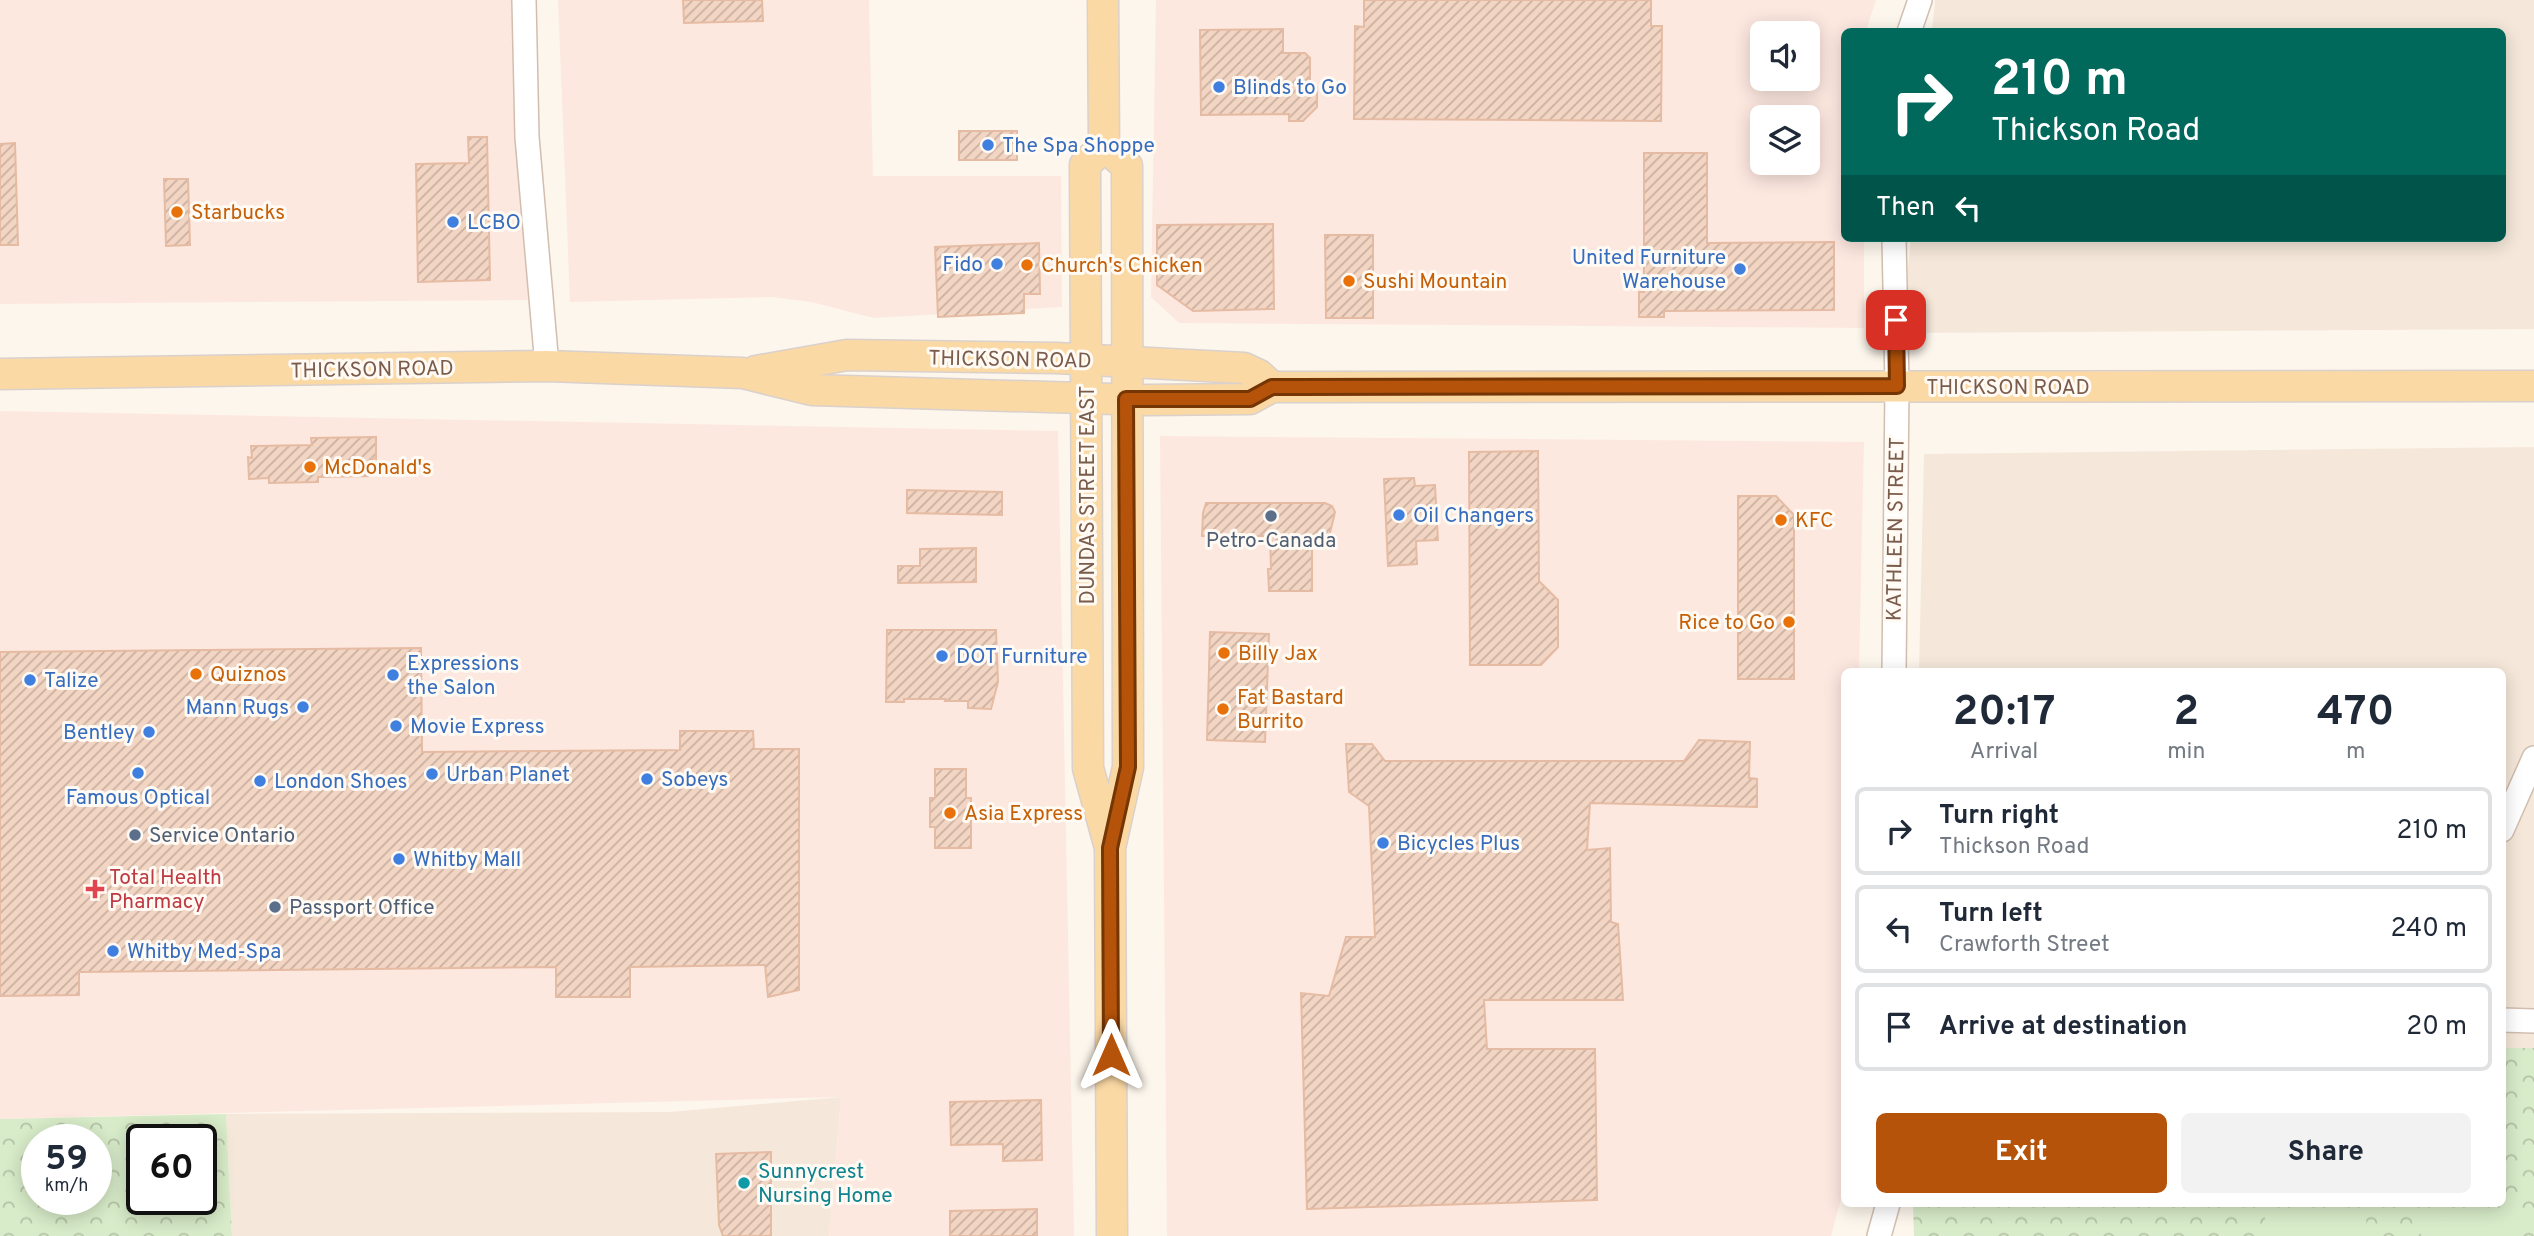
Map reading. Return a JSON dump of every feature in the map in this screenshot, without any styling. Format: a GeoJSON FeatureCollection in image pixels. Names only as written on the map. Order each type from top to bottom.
{"type":"FeatureCollection","features":[{"type":"Feature","properties":{"kind":"main road"},"geometry":{"type":"LineString","coordinates":[[1103,0],[1104,146]]}},
{"type":"Feature","properties":{"kind":"main road","name":"DUNDAS STREET EAST"},"geometry":{"type":"LineString","coordinates":[[1110,848],[1088,768],[1085,165],[1104,146],[1127,166],[1128,767],[1110,848],[1112,1236]]}},
{"type":"Feature","properties":{"kind":"main road","name":"THICKSON ROAD"},"geometry":{"type":"LineString","coordinates":[[0,374],[547,366],[743,373],[848,355],[1087,360],[1244,368],[1259,375],[1272,387]]}},
{"type":"Feature","properties":{"kind":"main road","name":"THICKSON ROAD"},"geometry":{"type":"LineString","coordinates":[[743,373],[812,390],[1126,399],[1250,399],[1272,387],[2534,386]]}},
{"type":"Feature","properties":{"kind":"street"},"geometry":{"type":"LineString","coordinates":[[524,0],[527,137],[547,366]]}},
{"type":"Feature","properties":{"kind":"street"},"geometry":{"type":"LineString","coordinates":[[1910,28],[1920,0]]}},
{"type":"Feature","properties":{"kind":"street","name":"KATHLEEN STREET"},"geometry":{"type":"LineString","coordinates":[[1894,242],[1897,386],[1894,668]]}},
{"type":"Feature","properties":{"kind":"street"},"geometry":{"type":"LineString","coordinates":[[2506,821],[2534,758]]}},
{"type":"Feature","properties":{"kind":"street"},"geometry":{"type":"LineString","coordinates":[[2506,1020],[2534,1021]]}},
{"type":"Feature","properties":{"kind":"street"},"geometry":{"type":"LineString","coordinates":[[1880,1236],[1887,1207]]}},
{"type":"Feature","properties":{"kind":"shaded area"},"geometry":{"type":"Polygon","coordinates":[[[0,0],[516,0],[528,300],[0,304],[0,0]]]}},
{"type":"Feature","properties":{"kind":"shaded area"},"geometry":{"type":"Polygon","coordinates":[[[558,0],[869,0],[873,176],[1061,176],[1062,307],[874,318],[811,302],[772,297],[570,302],[558,0]]]}},
{"type":"Feature","properties":{"kind":"shaded area"},"geometry":{"type":"Polygon","coordinates":[[[1156,0],[1876,0],[1867,28],[1841,28],[1841,242],[1864,242],[1864,328],[1179,323],[1151,297],[1156,0]]]}},
{"type":"Feature","properties":{"kind":"shaded area"},"geometry":{"type":"Polygon","coordinates":[[[1935,0],[2534,0],[2534,329],[1901,333],[1911,242],[2506,242],[2506,28],[1932,28],[1935,0]]]}},
{"type":"Feature","properties":{"kind":"shaded area"},"geometry":{"type":"Polygon","coordinates":[[[0,411],[1058,431],[1074,1236],[829,1236],[841,1097],[0,1119],[0,411]]]}},
{"type":"Feature","properties":{"kind":"shaded area"},"geometry":{"type":"Polygon","coordinates":[[[1160,436],[1864,442],[1859,668],[1841,668],[1841,1199],[1831,1236],[1167,1236],[1160,436]]]}},
{"type":"Feature","properties":{"kind":"shaded area"},"geometry":{"type":"Polygon","coordinates":[[[2534,447],[2534,1048],[2506,1048],[2506,668],[1919,668],[1924,454],[2534,447]]]}},
{"type":"Feature","properties":{"kind":"shaded area"},"geometry":{"type":"Polygon","coordinates":[[[841,1097],[829,1236],[232,1236],[226,1114],[670,1112],[841,1097]]]}},
{"type":"Feature","properties":{"kind":"green space"},"geometry":{"type":"Polygon","coordinates":[[[2506,1048],[2534,1048],[2534,1236],[1914,1236],[1913,1207],[2506,1207],[2506,1048]]]}},
{"type":"Feature","properties":{"kind":"green space"},"geometry":{"type":"Polygon","coordinates":[[[226,1114],[232,1236],[0,1236],[0,1119],[226,1114]]]}},
{"type":"Feature","properties":{"kind":"green space"},"geometry":{"type":"Polygon","coordinates":[[[2366,1214],[2367,1236],[2265,1236],[2265,1216],[2366,1214]]]}},
{"type":"Feature","properties":{"kind":"green space"},"geometry":{"type":"Polygon","coordinates":[[[2523,1215],[2523,1236],[2421,1236],[2421,1217],[2523,1215]]]}},
{"type":"Feature","properties":{"kind":"building"},"geometry":{"type":"Polygon","coordinates":[[[683,0],[762,0],[763,21],[684,23],[683,0]]]}},
{"type":"Feature","properties":{"kind":"building"},"geometry":{"type":"Polygon","coordinates":[[[1364,0],[1651,0],[1651,26],[1662,26],[1661,121],[1354,119],[1355,26],[1364,27],[1364,0]]]}},
{"type":"Feature","properties":{"kind":"building"},"geometry":{"type":"Polygon","coordinates":[[[1283,29],[1283,53],[1305,53],[1310,58],[1310,87],[1317,87],[1317,107],[1303,121],[1289,121],[1289,114],[1201,115],[1200,30],[1283,29]]]}},
{"type":"Feature","properties":{"kind":"building","name":"The Spa Shoppe"},"geometry":{"type":"Polygon","coordinates":[[[959,131],[1017,131],[1017,160],[959,160],[959,131]]]}},
{"type":"Feature","properties":{"kind":"building","name":"LCBO"},"geometry":{"type":"Polygon","coordinates":[[[468,137],[487,137],[490,280],[418,282],[416,164],[469,163],[468,137]]]}},
{"type":"Feature","properties":{"kind":"building"},"geometry":{"type":"Polygon","coordinates":[[[15,143],[18,245],[0,245],[0,144],[15,143]]]}},
{"type":"Feature","properties":{"kind":"building"},"geometry":{"type":"Polygon","coordinates":[[[1644,153],[1707,153],[1707,243],[1834,242],[1834,310],[1664,311],[1664,317],[1639,317],[1639,292],[1644,292],[1644,153]]]}},
{"type":"Feature","properties":{"kind":"building","name":"Starbucks"},"geometry":{"type":"Polygon","coordinates":[[[164,179],[188,179],[190,245],[166,246],[164,179]]]}},
{"type":"Feature","properties":{"kind":"building"},"geometry":{"type":"Polygon","coordinates":[[[1273,224],[1274,309],[1193,311],[1157,285],[1157,225],[1273,224]]]}},
{"type":"Feature","properties":{"kind":"building"},"geometry":{"type":"Polygon","coordinates":[[[1325,235],[1373,235],[1373,318],[1326,318],[1325,235]]]}},
{"type":"Feature","properties":{"kind":"building"},"geometry":{"type":"Polygon","coordinates":[[[1039,243],[1040,294],[1024,294],[1024,313],[938,317],[935,247],[1039,243]]]}},
{"type":"Feature","properties":{"kind":"building","name":"McDonald's"},"geometry":{"type":"Polygon","coordinates":[[[376,437],[376,459],[372,458],[372,476],[318,477],[318,482],[269,483],[269,478],[249,479],[248,457],[252,458],[251,446],[312,445],[311,438],[376,437]]]}},
{"type":"Feature","properties":{"kind":"building"},"geometry":{"type":"Polygon","coordinates":[[[1538,451],[1539,581],[1558,600],[1558,647],[1541,665],[1470,665],[1469,452],[1538,451]]]}},
{"type":"Feature","properties":{"kind":"building"},"geometry":{"type":"Polygon","coordinates":[[[1414,478],[1415,486],[1435,485],[1438,540],[1416,541],[1417,564],[1388,566],[1384,479],[1414,478]]]}},
{"type":"Feature","properties":{"kind":"building"},"geometry":{"type":"Polygon","coordinates":[[[907,490],[1002,492],[1002,515],[907,513],[907,490]]]}},
{"type":"Feature","properties":{"kind":"building"},"geometry":{"type":"Polygon","coordinates":[[[1738,496],[1776,496],[1794,515],[1794,679],[1738,679],[1738,496]]]}},
{"type":"Feature","properties":{"kind":"building"},"geometry":{"type":"Polygon","coordinates":[[[1206,503],[1325,503],[1332,506],[1335,512],[1330,533],[1326,537],[1312,537],[1312,591],[1269,591],[1270,536],[1202,536],[1206,503]]]}},
{"type":"Feature","properties":{"kind":"building"},"geometry":{"type":"Polygon","coordinates":[[[976,548],[976,582],[898,583],[898,566],[920,566],[920,549],[976,548]]]}},
{"type":"Feature","properties":{"kind":"building","name":"DOT Furniture"},"geometry":{"type":"Polygon","coordinates":[[[887,630],[996,630],[998,682],[991,709],[968,708],[968,701],[945,701],[946,699],[886,702],[887,630]]]}},
{"type":"Feature","properties":{"kind":"building"},"geometry":{"type":"Polygon","coordinates":[[[1210,632],[1269,634],[1265,742],[1207,740],[1210,632]]]}},
{"type":"Feature","properties":{"kind":"building","name":"Whitby Mall"},"geometry":{"type":"Polygon","coordinates":[[[421,648],[422,752],[680,750],[680,731],[753,731],[754,749],[799,749],[799,990],[768,997],[765,965],[630,967],[630,997],[556,997],[556,967],[79,972],[79,995],[0,996],[0,652],[421,648]]]}},
{"type":"Feature","properties":{"kind":"building"},"geometry":{"type":"Polygon","coordinates":[[[1699,740],[1750,742],[1749,778],[1757,779],[1757,807],[1590,803],[1587,850],[1610,848],[1611,922],[1618,924],[1623,1000],[1484,1000],[1487,1049],[1595,1049],[1597,1200],[1307,1209],[1301,993],[1329,996],[1346,937],[1375,937],[1369,806],[1349,792],[1346,744],[1372,744],[1385,761],[1684,761],[1699,740]]]}},
{"type":"Feature","properties":{"kind":"building","name":"Asia Express"},"geometry":{"type":"Polygon","coordinates":[[[935,769],[966,769],[966,798],[971,798],[971,848],[935,848],[935,827],[930,827],[930,798],[935,798],[935,769]]]}},
{"type":"Feature","properties":{"kind":"building"},"geometry":{"type":"Polygon","coordinates":[[[1041,1100],[1042,1160],[1003,1161],[1003,1144],[951,1145],[950,1102],[1041,1100]]]}},
{"type":"Feature","properties":{"kind":"building","name":"Sunnycrest Nursing Home"},"geometry":{"type":"Polygon","coordinates":[[[771,1152],[771,1236],[723,1236],[719,1225],[716,1154],[771,1152]]]}},
{"type":"Feature","properties":{"kind":"building"},"geometry":{"type":"Polygon","coordinates":[[[1037,1209],[1037,1236],[950,1236],[950,1211],[1037,1209]]]}},
{"type":"Feature","properties":{"kind":"place","name":"Blinds to Go"},"geometry":{"type":"Point","coordinates":[1219,87]}},
{"type":"Feature","properties":{"kind":"place","name":"The Spa Shoppe"},"geometry":{"type":"Point","coordinates":[988,145]}},
{"type":"Feature","properties":{"kind":"place","name":"Starbucks"},"geometry":{"type":"Point","coordinates":[177,212]}},
{"type":"Feature","properties":{"kind":"place","name":"LCBO"},"geometry":{"type":"Point","coordinates":[453,222]}},
{"type":"Feature","properties":{"kind":"place","name":"Fido"},"geometry":{"type":"Point","coordinates":[997,264]}},
{"type":"Feature","properties":{"kind":"place","name":"Church's Chicken"},"geometry":{"type":"Point","coordinates":[1027,265]}},
{"type":"Feature","properties":{"kind":"place","name":"United Furniture Warehouse"},"geometry":{"type":"Point","coordinates":[1740,269]}},
{"type":"Feature","properties":{"kind":"place","name":"Sushi Mountain"},"geometry":{"type":"Point","coordinates":[1349,281]}},
{"type":"Feature","properties":{"kind":"place","name":"McDonald's"},"geometry":{"type":"Point","coordinates":[310,467]}},
{"type":"Feature","properties":{"kind":"place","name":"Oil Changers"},"geometry":{"type":"Point","coordinates":[1399,515]}},
{"type":"Feature","properties":{"kind":"place","name":"Petro-Canada"},"geometry":{"type":"Point","coordinates":[1271,516]}},
{"type":"Feature","properties":{"kind":"place","name":"KFC"},"geometry":{"type":"Point","coordinates":[1781,520]}},
{"type":"Feature","properties":{"kind":"place","name":"Rice to Go"},"geometry":{"type":"Point","coordinates":[1789,622]}},
{"type":"Feature","properties":{"kind":"place","name":"Billy Jax"},"geometry":{"type":"Point","coordinates":[1224,653]}},
{"type":"Feature","properties":{"kind":"place","name":"DOT Furniture"},"geometry":{"type":"Point","coordinates":[942,656]}},
{"type":"Feature","properties":{"kind":"place","name":"Quiznos"},"geometry":{"type":"Point","coordinates":[196,674]}},
{"type":"Feature","properties":{"kind":"place","name":"Expressions the Salon"},"geometry":{"type":"Point","coordinates":[393,675]}},
{"type":"Feature","properties":{"kind":"place","name":"Talize"},"geometry":{"type":"Point","coordinates":[30,680]}},
{"type":"Feature","properties":{"kind":"place","name":"Mann Rugs"},"geometry":{"type":"Point","coordinates":[303,707]}},
{"type":"Feature","properties":{"kind":"place","name":"Fat Bastard Burrito"},"geometry":{"type":"Point","coordinates":[1223,709]}},
{"type":"Feature","properties":{"kind":"place","name":"Movie Express"},"geometry":{"type":"Point","coordinates":[396,726]}},
{"type":"Feature","properties":{"kind":"place","name":"Bentley"},"geometry":{"type":"Point","coordinates":[149,732]}},
{"type":"Feature","properties":{"kind":"place","name":"Famous Optical"},"geometry":{"type":"Point","coordinates":[138,773]}},
{"type":"Feature","properties":{"kind":"place","name":"Urban Planet"},"geometry":{"type":"Point","coordinates":[432,774]}},
{"type":"Feature","properties":{"kind":"place","name":"Sobeys"},"geometry":{"type":"Point","coordinates":[647,779]}},
{"type":"Feature","properties":{"kind":"place","name":"London Shoes"},"geometry":{"type":"Point","coordinates":[260,781]}},
{"type":"Feature","properties":{"kind":"place","name":"Asia Express"},"geometry":{"type":"Point","coordinates":[950,813]}},
{"type":"Feature","properties":{"kind":"place","name":"Service Ontario"},"geometry":{"type":"Point","coordinates":[135,835]}},
{"type":"Feature","properties":{"kind":"place","name":"Bicycles Plus"},"geometry":{"type":"Point","coordinates":[1383,843]}},
{"type":"Feature","properties":{"kind":"place","name":"Whitby Mall"},"geometry":{"type":"Point","coordinates":[399,859]}},
{"type":"Feature","properties":{"kind":"place","name":"Total Health Pharmacy"},"geometry":{"type":"Point","coordinates":[95,889]}},
{"type":"Feature","properties":{"kind":"place","name":"Passport Office"},"geometry":{"type":"Point","coordinates":[275,907]}},
{"type":"Feature","properties":{"kind":"place","name":"Whitby Med-Spa"},"geometry":{"type":"Point","coordinates":[113,951]}},
{"type":"Feature","properties":{"kind":"place","name":"Sunnycrest Nursing Home"},"geometry":{"type":"Point","coordinates":[744,1183]}},
{"type":"Feature","properties":{"kind":"route"},"geometry":{"type":"LineString","coordinates":[[1111,1055],[1110,848],[1128,767],[1126,399],[1250,399],[1272,387],[1897,386],[1896,320]]}}]}
